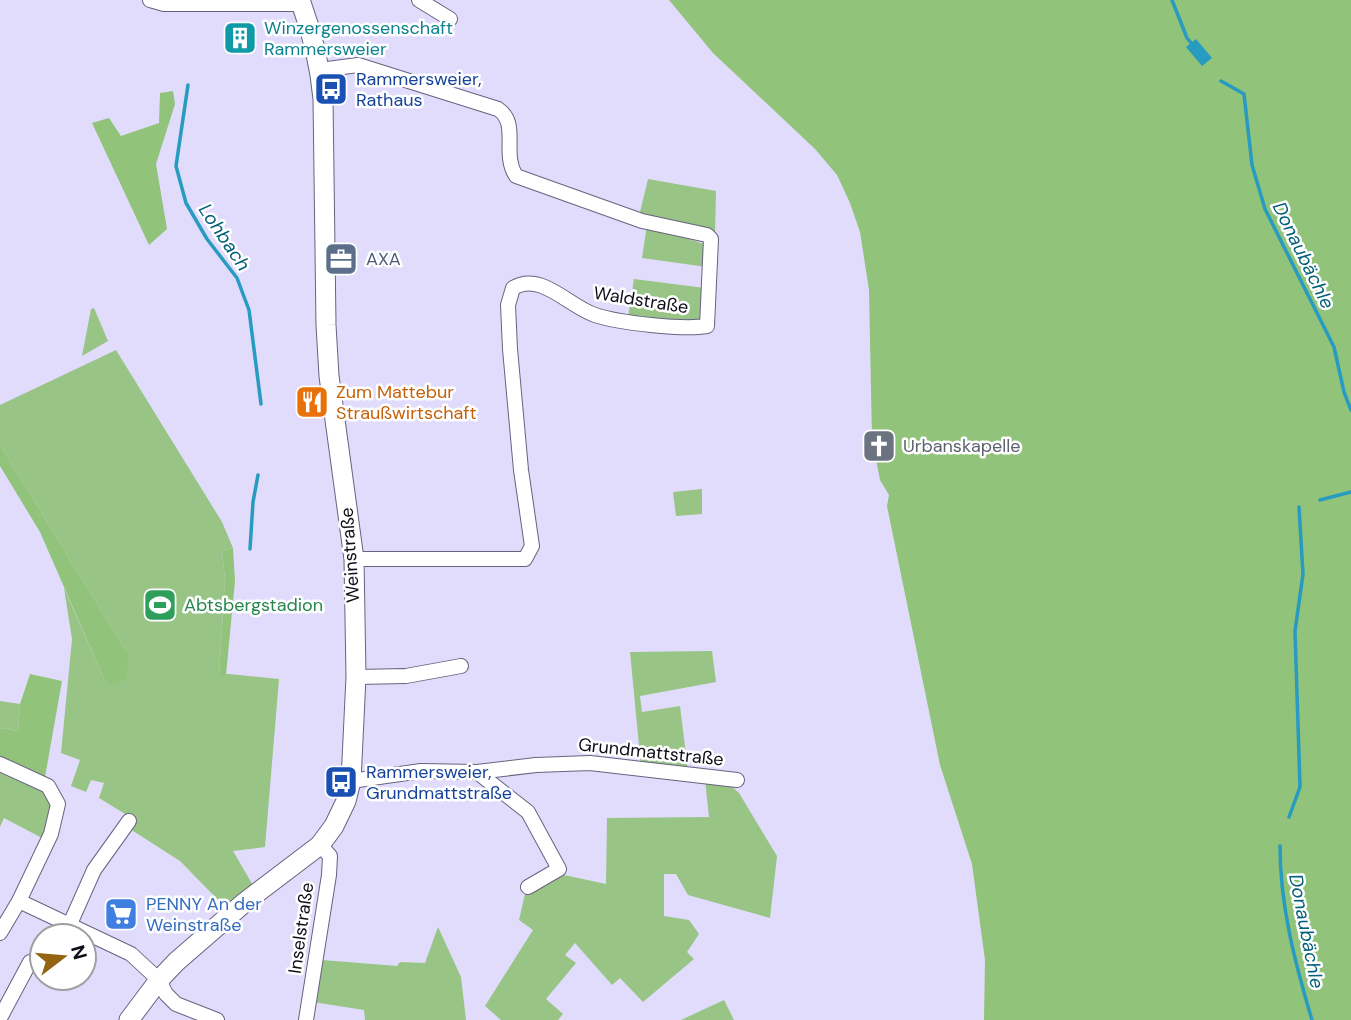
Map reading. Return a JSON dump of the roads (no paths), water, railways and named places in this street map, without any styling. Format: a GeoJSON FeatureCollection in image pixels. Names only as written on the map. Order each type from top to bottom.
{"type":"FeatureCollection","features":[{"type":"Feature","properties":{"kind":"street"},"geometry":{"type":"LineString","coordinates":[[150,0],[164,4],[301,2]]}},
{"type":"Feature","properties":{"kind":"street"},"geometry":{"type":"LineString","coordinates":[[419,0],[450,19]]}},
{"type":"Feature","properties":{"kind":"street","name":"Weinstraße"},"geometry":{"type":"LineString","coordinates":[[129,1020],[176,962],[245,902],[320,845],[334,826],[346,801],[351,780],[356,677],[354,559],[326,325],[323,99],[320,70],[301,2]]}},
{"type":"Feature","properties":{"kind":"street","name":"Waldstraße"},"geometry":{"type":"LineString","coordinates":[[320,70],[358,65],[498,109],[505,115],[509,127],[508,165],[516,176],[642,221],[707,235],[711,239],[707,326],[696,328],[656,325],[596,316],[536,284],[523,282],[513,288],[508,305],[510,349],[521,470],[532,546],[525,559],[354,559]]}},
{"type":"Feature","properties":{"kind":"street"},"geometry":{"type":"LineString","coordinates":[[356,677],[406,676],[461,666]]}},
{"type":"Feature","properties":{"kind":"street","name":"Grundmattstraße"},"geometry":{"type":"LineString","coordinates":[[351,780],[421,771],[477,772],[536,765],[590,763],[737,780]]}},
{"type":"Feature","properties":{"kind":"street"},"geometry":{"type":"LineString","coordinates":[[0,764],[48,786],[58,804],[51,834],[19,901],[0,933]]}},
{"type":"Feature","properties":{"kind":"street"},"geometry":{"type":"LineString","coordinates":[[477,772],[528,812],[559,869],[528,887]]}},
{"type":"Feature","properties":{"kind":"street"},"geometry":{"type":"LineString","coordinates":[[71,922],[94,870],[129,821]]}},
{"type":"Feature","properties":{"kind":"street","name":"Inselstraße"},"geometry":{"type":"LineString","coordinates":[[306,1020],[329,875],[330,856],[320,845]]}},
{"type":"Feature","properties":{"kind":"street"},"geometry":{"type":"LineString","coordinates":[[19,901],[66,922]]}},
{"type":"Feature","properties":{"kind":"street"},"geometry":{"type":"LineString","coordinates":[[98,939],[131,954],[159,981],[176,1004],[217,1020]]}},
{"type":"Feature","properties":{"kind":"street"},"geometry":{"type":"LineString","coordinates":[[0,1018],[28,966]]}},
{"type":"Feature","properties":{"kind":"water"},"geometry":{"type":"Polygon","coordinates":[[[1196,39],[1212,58],[1202,66],[1186,47],[1196,39]]]}},
{"type":"Feature","properties":{"kind":"waterway","name":"Donaubächle"},"geometry":{"type":"LineString","coordinates":[[1172,0],[1192,44]]}},
{"type":"Feature","properties":{"kind":"waterway","name":"Donaubächle"},"geometry":{"type":"LineString","coordinates":[[1221,81],[1244,94],[1252,165],[1265,209],[1334,347],[1351,410]]}},
{"type":"Feature","properties":{"kind":"waterway","name":"Lohbach"},"geometry":{"type":"LineString","coordinates":[[188,85],[176,166],[186,203],[207,239],[237,278],[249,310],[261,404]]}},
{"type":"Feature","properties":{"kind":"waterway","name":"Lohbach"},"geometry":{"type":"LineString","coordinates":[[250,549],[258,475]]}},
{"type":"Feature","properties":{"kind":"waterway","name":"Donaubächle"},"geometry":{"type":"LineString","coordinates":[[1320,500],[1351,492]]}},
{"type":"Feature","properties":{"kind":"waterway","name":"Donaubächle"},"geometry":{"type":"LineString","coordinates":[[1289,817],[1300,787],[1295,631],[1303,574],[1299,507]]}},
{"type":"Feature","properties":{"kind":"waterway","name":"Donaubächle"},"geometry":{"type":"LineString","coordinates":[[1280,846],[1290,934],[1312,1020]]}},
{"type":"Feature","properties":{"kind":"place","name":"Winzergenossenschaft Rammersweier"},"geometry":{"type":"Point","coordinates":[240,38]}},
{"type":"Feature","properties":{"kind":"place","name":"Rammersweier, Rathaus"},"geometry":{"type":"Point","coordinates":[331,89]}},
{"type":"Feature","properties":{"kind":"place","name":"AXA"},"geometry":{"type":"Point","coordinates":[341,259]}},
{"type":"Feature","properties":{"kind":"place","name":"Zum Mattebur Straußwirtschaft"},"geometry":{"type":"Point","coordinates":[312,402]}},
{"type":"Feature","properties":{"kind":"place","name":"Urbanskapelle"},"geometry":{"type":"Point","coordinates":[879,446]}},
{"type":"Feature","properties":{"kind":"place","name":"Abtsbergstadion"},"geometry":{"type":"Point","coordinates":[160,605]}},
{"type":"Feature","properties":{"kind":"place","name":"Rammersweier, Grundmattstraße"},"geometry":{"type":"Point","coordinates":[341,782]}},
{"type":"Feature","properties":{"kind":"place","name":"PENNY An der Weinstraße"},"geometry":{"type":"Point","coordinates":[121,914]}}]}
